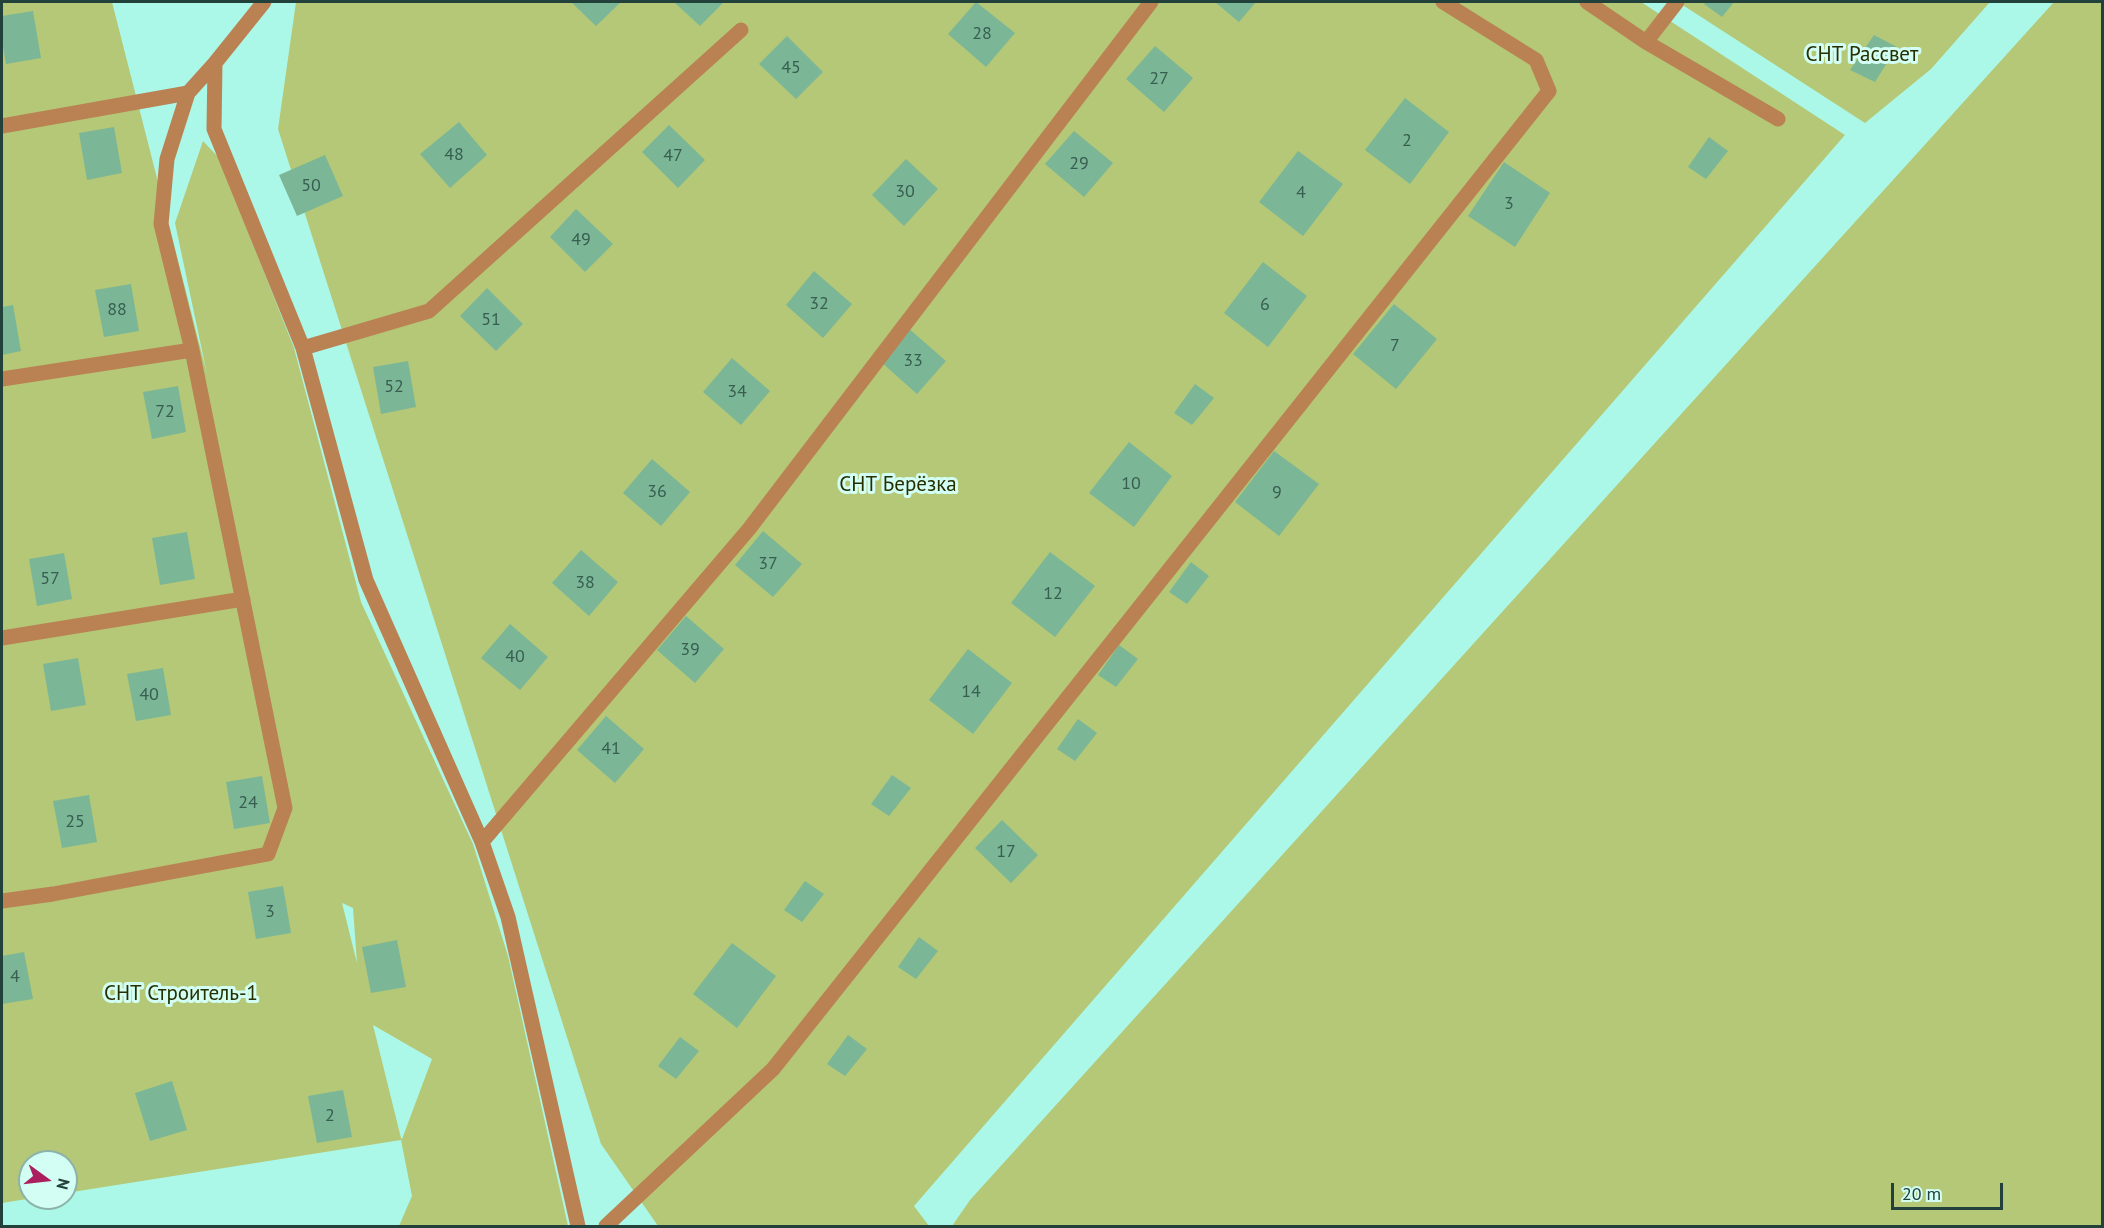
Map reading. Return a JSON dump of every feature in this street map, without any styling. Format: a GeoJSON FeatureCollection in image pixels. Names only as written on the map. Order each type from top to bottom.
{"type":"FeatureCollection","features":[{"type":"Feature","properties":{"kind":"street"},"geometry":{"type":"LineString","coordinates":[[2,902],[268,854],[285,808],[192,350],[161,224],[167,159],[188,93],[264,2]]}},
{"type":"Feature","properties":{"kind":"street"},"geometry":{"type":"LineString","coordinates":[[482,842],[749,529],[1151,2]]}},
{"type":"Feature","properties":{"kind":"street"},"geometry":{"type":"LineString","coordinates":[[606,1227],[773,1069],[1549,91],[1536,60],[1443,2]]}},
{"type":"Feature","properties":{"kind":"street"},"geometry":{"type":"LineString","coordinates":[[1587,2],[1647,42],[1778,119]]}},
{"type":"Feature","properties":{"kind":"street"},"geometry":{"type":"LineString","coordinates":[[1647,42],[1677,2]]}},
{"type":"Feature","properties":{"kind":"street"},"geometry":{"type":"LineString","coordinates":[[303,348],[429,311],[741,30]]}},
{"type":"Feature","properties":{"kind":"street"},"geometry":{"type":"LineString","coordinates":[[215,63],[214,129],[303,348],[366,580],[482,842],[508,917],[578,1227]]}},
{"type":"Feature","properties":{"kind":"street"},"geometry":{"type":"LineString","coordinates":[[2,126],[188,93]]}},
{"type":"Feature","properties":{"kind":"street"},"geometry":{"type":"LineString","coordinates":[[2,379],[192,350]]}},
{"type":"Feature","properties":{"kind":"street"},"geometry":{"type":"LineString","coordinates":[[2,638],[243,599]]}},
{"type":"Feature","properties":{"kind":"green space","name":"СНТ Строитель-1"},"geometry":{"type":"Polygon","coordinates":[[[2,2],[112,2],[207,374],[175,223],[203,141],[219,158],[294,348],[361,602],[473,844],[508,956],[568,1226],[399,1226],[412,1196],[401,1140],[78,1191],[78,1150],[18,1150],[18,1200],[2,1203],[2,2]],[[342,903],[357,963],[353,908],[342,903]],[[373,1025],[402,1139],[432,1059],[373,1025]]]}},
{"type":"Feature","properties":{"kind":"green space","name":"СНТ Берёзка"},"geometry":{"type":"Polygon","coordinates":[[[296,2],[1641,2],[1845,135],[914,1206],[929,1226],[658,1226],[601,1144],[278,129],[296,2]]]}},
{"type":"Feature","properties":{"kind":"green space","name":"СНТ Рассвет"},"geometry":{"type":"Polygon","coordinates":[[[1678,2],[1990,2],[1931,69],[1865,123],[1678,2]]]}},
{"type":"Feature","properties":{"kind":"green space"},"geometry":{"type":"Polygon","coordinates":[[[2054,2],[2102,2],[2102,1226],[952,1226],[970,1200],[2054,2]]]}},
{"type":"Feature","properties":{"kind":"building"},"geometry":{"type":"Polygon","coordinates":[[[571,2],[621,2],[596,26],[571,2]]]}},
{"type":"Feature","properties":{"kind":"building"},"geometry":{"type":"Polygon","coordinates":[[[674,2],[724,2],[700,26],[674,2]]]}},
{"type":"Feature","properties":{"kind":"building"},"geometry":{"type":"Polygon","coordinates":[[[976,2],[1015,33],[986,67],[948,34],[976,2]]]}},
{"type":"Feature","properties":{"kind":"building"},"geometry":{"type":"Polygon","coordinates":[[[1215,2],[1256,2],[1239,22],[1215,2]]]}},
{"type":"Feature","properties":{"kind":"building"},"geometry":{"type":"Polygon","coordinates":[[[1706,2],[1734,2],[1722,17],[1704,4],[1706,2]]]}},
{"type":"Feature","properties":{"kind":"building"},"geometry":{"type":"Polygon","coordinates":[[[33,11],[41,58],[6,64],[2,40],[2,16],[33,11]]]}},
{"type":"Feature","properties":{"kind":"building"},"geometry":{"type":"Polygon","coordinates":[[[1874,35],[1897,47],[1875,82],[1850,70],[1874,35]]]}},
{"type":"Feature","properties":{"kind":"building"},"geometry":{"type":"Polygon","coordinates":[[[787,36],[823,72],[796,99],[759,64],[787,36]]]}},
{"type":"Feature","properties":{"kind":"building"},"geometry":{"type":"Polygon","coordinates":[[[1155,46],[1193,78],[1164,112],[1126,79],[1155,46]]]}},
{"type":"Feature","properties":{"kind":"building"},"geometry":{"type":"Polygon","coordinates":[[[1405,98],[1449,132],[1410,184],[1365,150],[1405,98]]]}},
{"type":"Feature","properties":{"kind":"building"},"geometry":{"type":"Polygon","coordinates":[[[459,122],[487,155],[450,188],[420,154],[459,122]]]}},
{"type":"Feature","properties":{"kind":"building"},"geometry":{"type":"Polygon","coordinates":[[[669,125],[705,160],[678,188],[642,152],[669,125]]]}},
{"type":"Feature","properties":{"kind":"building"},"geometry":{"type":"Polygon","coordinates":[[[114,127],[122,173],[87,180],[79,133],[114,127]]]}},
{"type":"Feature","properties":{"kind":"building"},"geometry":{"type":"Polygon","coordinates":[[[1074,131],[1113,163],[1084,197],[1045,164],[1074,131]]]}},
{"type":"Feature","properties":{"kind":"building"},"geometry":{"type":"Polygon","coordinates":[[[1709,137],[1728,151],[1706,179],[1688,167],[1709,137]]]}},
{"type":"Feature","properties":{"kind":"building"},"geometry":{"type":"Polygon","coordinates":[[[1298,151],[1343,184],[1303,236],[1259,202],[1298,151]]]}},
{"type":"Feature","properties":{"kind":"building"},"geometry":{"type":"Polygon","coordinates":[[[325,155],[343,196],[297,216],[279,175],[325,155]]]}},
{"type":"Feature","properties":{"kind":"building"},"geometry":{"type":"Polygon","coordinates":[[[906,159],[938,189],[904,226],[872,195],[906,159]]]}},
{"type":"Feature","properties":{"kind":"building"},"geometry":{"type":"Polygon","coordinates":[[[1504,162],[1550,193],[1515,247],[1468,216],[1504,162]]]}},
{"type":"Feature","properties":{"kind":"building"},"geometry":{"type":"Polygon","coordinates":[[[576,209],[613,244],[585,272],[550,237],[576,209]]]}},
{"type":"Feature","properties":{"kind":"building"},"geometry":{"type":"Polygon","coordinates":[[[1263,262],[1307,296],[1268,347],[1224,313],[1263,262]]]}},
{"type":"Feature","properties":{"kind":"building"},"geometry":{"type":"Polygon","coordinates":[[[814,271],[852,304],[823,338],[786,305],[814,271]]]}},
{"type":"Feature","properties":{"kind":"building"},"geometry":{"type":"Polygon","coordinates":[[[131,284],[139,331],[104,337],[95,290],[131,284]]]}},
{"type":"Feature","properties":{"kind":"building"},"geometry":{"type":"Polygon","coordinates":[[[487,288],[523,324],[496,351],[460,316],[487,288]]]}},
{"type":"Feature","properties":{"kind":"building"},"geometry":{"type":"Polygon","coordinates":[[[1394,304],[1437,339],[1396,389],[1353,354],[1394,304]]]}},
{"type":"Feature","properties":{"kind":"building"},"geometry":{"type":"Polygon","coordinates":[[[13,305],[21,351],[2,355],[2,307],[13,305]]]}},
{"type":"Feature","properties":{"kind":"building"},"geometry":{"type":"Polygon","coordinates":[[[908,328],[946,361],[917,394],[880,361],[908,328]]]}},
{"type":"Feature","properties":{"kind":"building"},"geometry":{"type":"Polygon","coordinates":[[[732,358],[770,391],[741,425],[703,392],[732,358]]]}},
{"type":"Feature","properties":{"kind":"building"},"geometry":{"type":"Polygon","coordinates":[[[408,361],[416,407],[381,414],[373,367],[408,361]]]}},
{"type":"Feature","properties":{"kind":"building"},"geometry":{"type":"Polygon","coordinates":[[[1195,384],[1214,398],[1192,425],[1174,413],[1195,384]]]}},
{"type":"Feature","properties":{"kind":"building"},"geometry":{"type":"Polygon","coordinates":[[[178,386],[186,432],[152,439],[143,392],[178,386]]]}},
{"type":"Feature","properties":{"kind":"building"},"geometry":{"type":"Polygon","coordinates":[[[1129,442],[1172,476],[1134,527],[1089,493],[1129,442]]]}},
{"type":"Feature","properties":{"kind":"building"},"geometry":{"type":"Polygon","coordinates":[[[1274,451],[1319,484],[1279,536],[1235,502],[1274,451]]]}},
{"type":"Feature","properties":{"kind":"building"},"geometry":{"type":"Polygon","coordinates":[[[652,459],[690,492],[661,526],[623,493],[652,459]]]}},
{"type":"Feature","properties":{"kind":"building"},"geometry":{"type":"Polygon","coordinates":[[[763,531],[802,564],[773,597],[735,565],[763,531]]]}},
{"type":"Feature","properties":{"kind":"building"},"geometry":{"type":"Polygon","coordinates":[[[187,532],[195,579],[160,585],[152,538],[187,532]]]}},
{"type":"Feature","properties":{"kind":"building"},"geometry":{"type":"Polygon","coordinates":[[[581,550],[618,582],[589,616],[552,583],[581,550]]]}},
{"type":"Feature","properties":{"kind":"building"},"geometry":{"type":"Polygon","coordinates":[[[1050,552],[1095,586],[1055,637],[1011,603],[1050,552]]]}},
{"type":"Feature","properties":{"kind":"building"},"geometry":{"type":"Polygon","coordinates":[[[64,553],[72,599],[37,606],[29,559],[64,553]]]}},
{"type":"Feature","properties":{"kind":"building"},"geometry":{"type":"Polygon","coordinates":[[[1191,562],[1209,576],[1187,604],[1169,592],[1191,562]]]}},
{"type":"Feature","properties":{"kind":"building"},"geometry":{"type":"Polygon","coordinates":[[[686,616],[724,649],[695,683],[657,650],[686,616]]]}},
{"type":"Feature","properties":{"kind":"building"},"geometry":{"type":"Polygon","coordinates":[[[510,624],[548,657],[520,690],[481,658],[510,624]]]}},
{"type":"Feature","properties":{"kind":"building"},"geometry":{"type":"Polygon","coordinates":[[[1119,645],[1138,659],[1116,687],[1098,675],[1119,645]]]}},
{"type":"Feature","properties":{"kind":"building"},"geometry":{"type":"Polygon","coordinates":[[[968,649],[1012,683],[973,734],[929,700],[968,649]]]}},
{"type":"Feature","properties":{"kind":"building"},"geometry":{"type":"Polygon","coordinates":[[[78,658],[86,705],[51,711],[43,664],[78,658]]]}},
{"type":"Feature","properties":{"kind":"building"},"geometry":{"type":"Polygon","coordinates":[[[163,668],[171,715],[136,721],[127,674],[163,668]]]}},
{"type":"Feature","properties":{"kind":"building"},"geometry":{"type":"Polygon","coordinates":[[[606,716],[644,749],[615,783],[577,750],[606,716]]]}},
{"type":"Feature","properties":{"kind":"building"},"geometry":{"type":"Polygon","coordinates":[[[1078,719],[1097,733],[1075,761],[1057,749],[1078,719]]]}},
{"type":"Feature","properties":{"kind":"building"},"geometry":{"type":"Polygon","coordinates":[[[892,775],[911,788],[889,816],[871,804],[892,775]]]}},
{"type":"Feature","properties":{"kind":"building"},"geometry":{"type":"Polygon","coordinates":[[[262,776],[270,823],[234,829],[226,782],[262,776]]]}},
{"type":"Feature","properties":{"kind":"building"},"geometry":{"type":"Polygon","coordinates":[[[89,795],[97,842],[62,848],[53,801],[89,795]]]}},
{"type":"Feature","properties":{"kind":"building"},"geometry":{"type":"Polygon","coordinates":[[[1002,820],[1038,855],[1011,883],[975,848],[1002,820]]]}},
{"type":"Feature","properties":{"kind":"building"},"geometry":{"type":"Polygon","coordinates":[[[805,881],[824,894],[802,922],[784,910],[805,881]]]}},
{"type":"Feature","properties":{"kind":"building"},"geometry":{"type":"Polygon","coordinates":[[[283,886],[291,933],[256,939],[248,892],[283,886]]]}},
{"type":"Feature","properties":{"kind":"building"},"geometry":{"type":"Polygon","coordinates":[[[919,937],[938,951],[916,979],[898,967],[919,937]]]}},
{"type":"Feature","properties":{"kind":"building"},"geometry":{"type":"Polygon","coordinates":[[[397,940],[406,987],[371,993],[362,947],[397,940]]]}},
{"type":"Feature","properties":{"kind":"building"},"geometry":{"type":"Polygon","coordinates":[[[732,943],[776,976],[737,1028],[693,994],[732,943]]]}},
{"type":"Feature","properties":{"kind":"building"},"geometry":{"type":"Polygon","coordinates":[[[24,952],[33,999],[2,1004],[2,956],[24,952]]]}},
{"type":"Feature","properties":{"kind":"building"},"geometry":{"type":"Polygon","coordinates":[[[848,1035],[867,1049],[845,1076],[827,1064],[848,1035]]]}},
{"type":"Feature","properties":{"kind":"building"},"geometry":{"type":"Polygon","coordinates":[[[680,1037],[699,1051],[676,1079],[658,1066],[680,1037]]]}},
{"type":"Feature","properties":{"kind":"building"},"geometry":{"type":"Polygon","coordinates":[[[172,1081],[187,1130],[150,1141],[135,1093],[172,1081]]]}},
{"type":"Feature","properties":{"kind":"building"},"geometry":{"type":"Polygon","coordinates":[[[343,1090],[352,1137],[317,1143],[308,1096],[343,1090]]]}}]}
